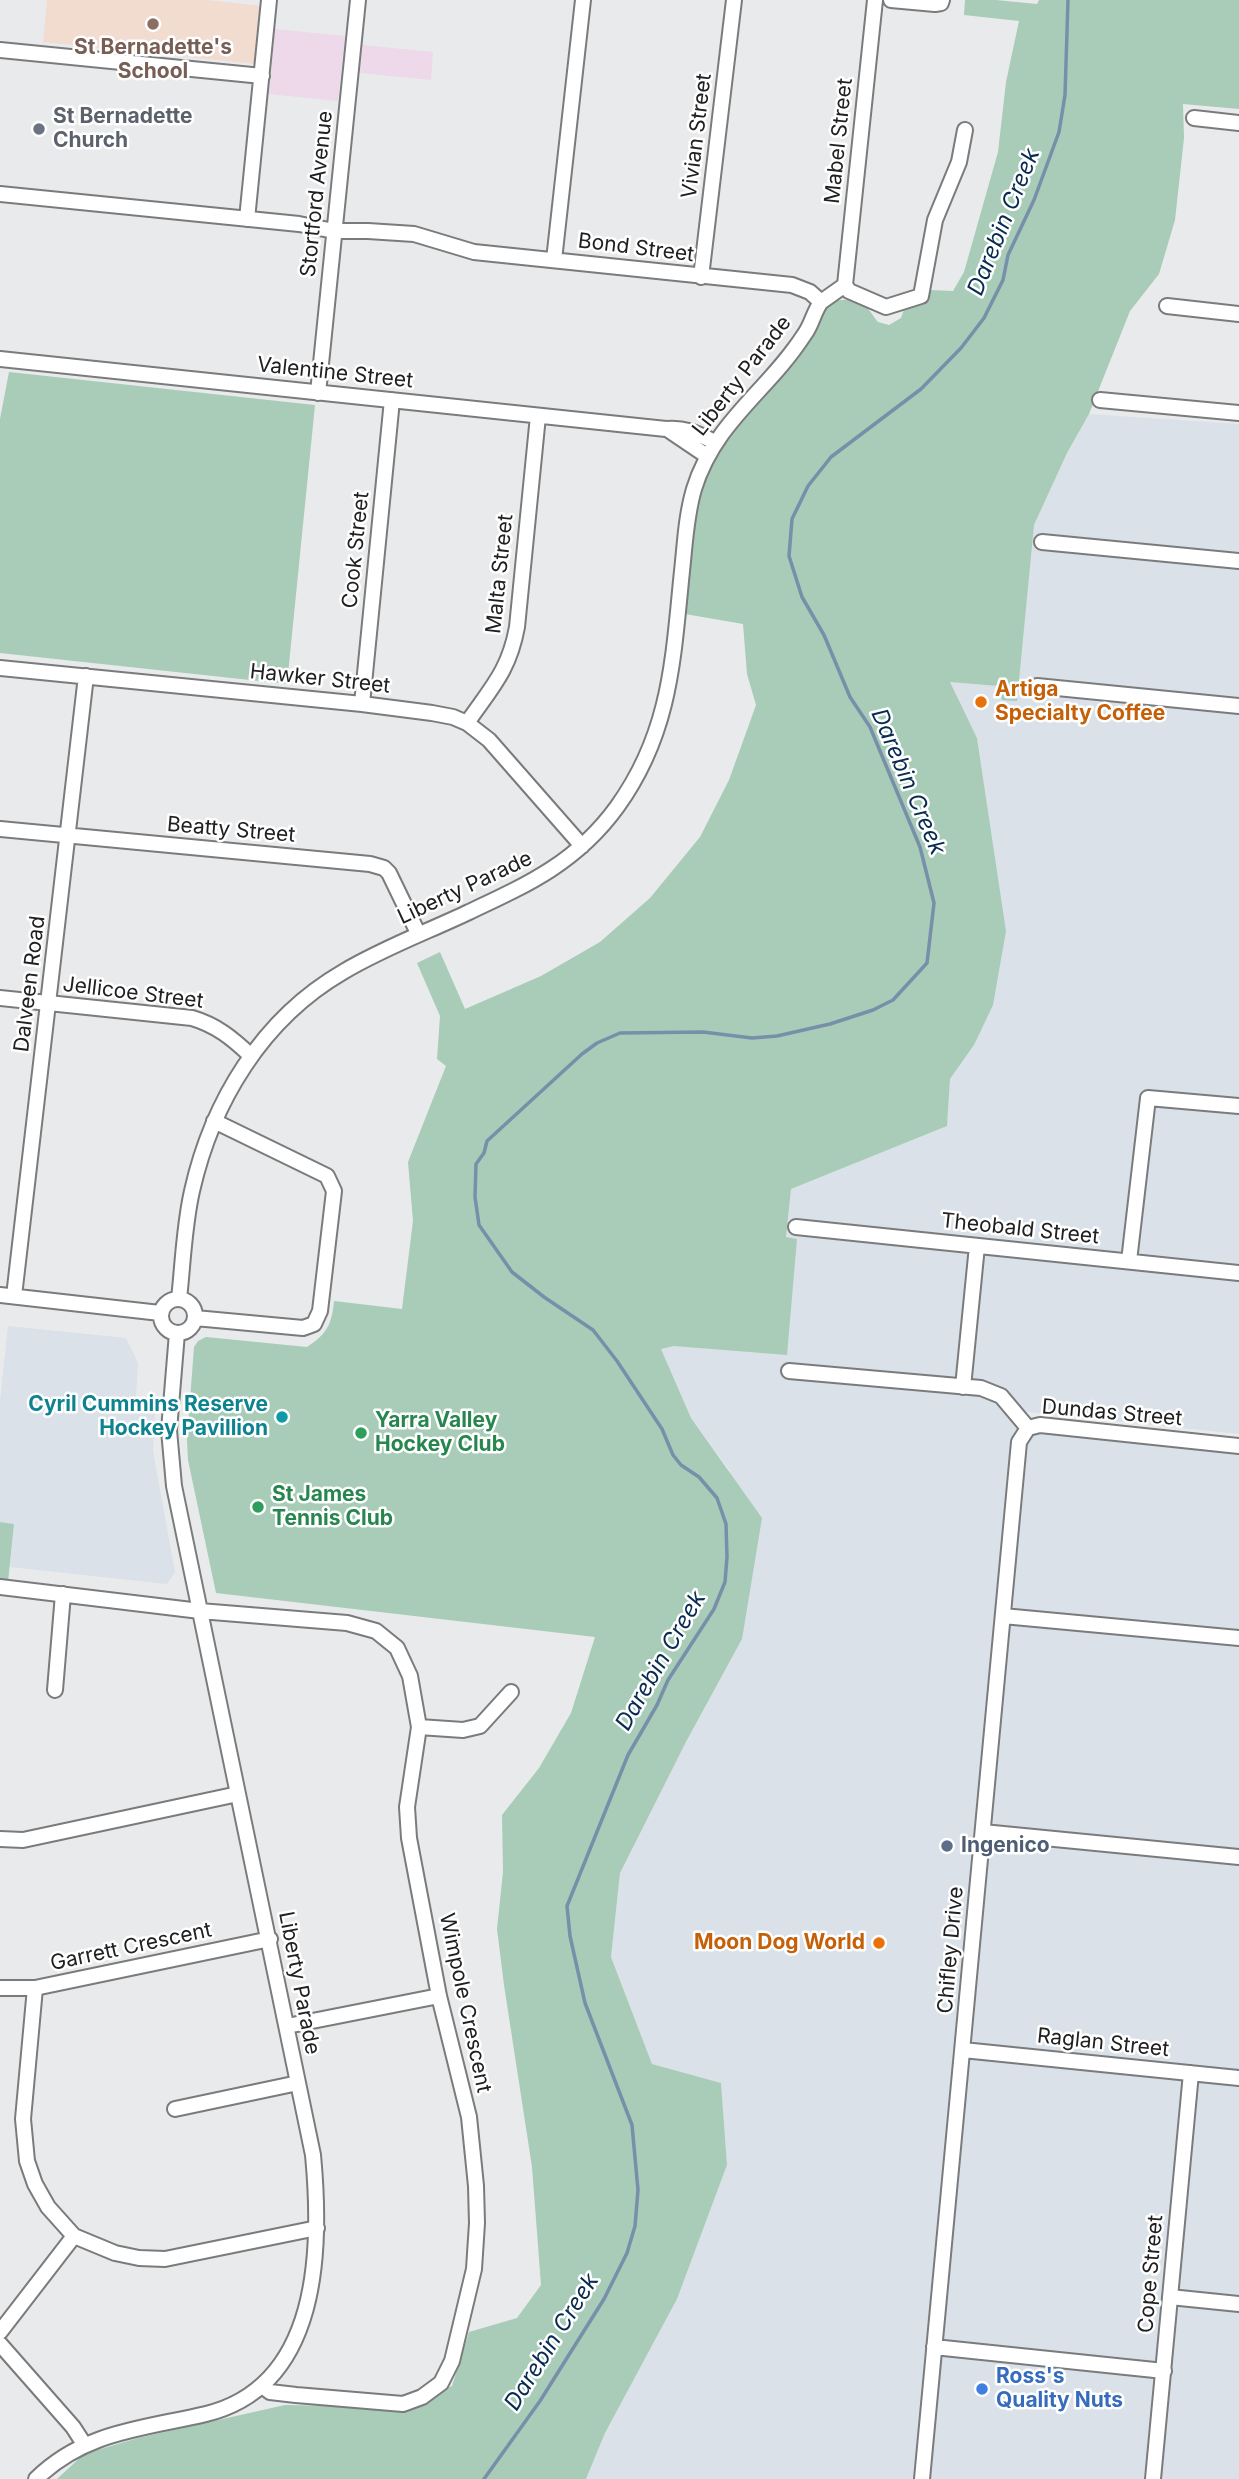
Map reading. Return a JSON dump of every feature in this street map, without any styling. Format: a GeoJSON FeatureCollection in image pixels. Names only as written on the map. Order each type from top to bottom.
{"type":"FeatureCollection","features":[{"type":"Feature","properties":{"kind":"street"},"geometry":{"type":"LineString","coordinates":[[247,219],[269,0]]}},
{"type":"Feature","properties":{"kind":"street","name":"Stortford Avenue"},"geometry":{"type":"LineString","coordinates":[[318,393],[358,0]]}},
{"type":"Feature","properties":{"kind":"street"},"geometry":{"type":"LineString","coordinates":[[554,260],[583,0]]}},
{"type":"Feature","properties":{"kind":"street","name":"Vivian Street"},"geometry":{"type":"LineString","coordinates":[[701,277],[734,0]]}},
{"type":"Feature","properties":{"kind":"street","name":"Mabel Street"},"geometry":{"type":"LineString","coordinates":[[845,285],[875,0]]}},
{"type":"Feature","properties":{"kind":"street"},"geometry":{"type":"LineString","coordinates":[[891,0],[935,4],[942,1]]}},
{"type":"Feature","properties":{"kind":"street"},"geometry":{"type":"LineString","coordinates":[[0,50],[261,76]]}},
{"type":"Feature","properties":{"kind":"street"},"geometry":{"type":"LineString","coordinates":[[1194,118],[1239,123]]}},
{"type":"Feature","properties":{"kind":"street"},"geometry":{"type":"LineString","coordinates":[[821,302],[845,285],[849,291],[886,307],[921,296],[935,220],[959,162],[965,130]]}},
{"type":"Feature","properties":{"kind":"street","name":"Bond Street"},"geometry":{"type":"LineString","coordinates":[[0,194],[414,234],[474,252],[792,285],[810,292],[821,302]]}},
{"type":"Feature","properties":{"kind":"street","name":"Liberty Parade"},"geometry":{"type":"LineString","coordinates":[[179,1299],[191,1194],[214,1121],[250,1055],[295,1009],[340,973],[418,933],[516,891],[548,874],[602,826],[633,784],[662,717],[672,670],[690,503],[707,456],[715,442],[804,337],[811,316],[821,302]]}},
{"type":"Feature","properties":{"kind":"street"},"geometry":{"type":"LineString","coordinates":[[1167,306],[1239,313]]}},
{"type":"Feature","properties":{"kind":"street","name":"Valentine Street"},"geometry":{"type":"LineString","coordinates":[[0,359],[692,431],[715,442]]}},
{"type":"Feature","properties":{"kind":"street","name":"Cook Street"},"geometry":{"type":"LineString","coordinates":[[362,704],[393,400]]}},
{"type":"Feature","properties":{"kind":"street"},"geometry":{"type":"LineString","coordinates":[[1101,400],[1239,413]]}},
{"type":"Feature","properties":{"kind":"street","name":"Malta Street"},"geometry":{"type":"LineString","coordinates":[[467,723],[500,678],[512,650],[517,627],[538,416]]}},
{"type":"Feature","properties":{"kind":"street","name":"Valentine Street"},"geometry":{"type":"LineString","coordinates":[[666,429],[707,456]]}},
{"type":"Feature","properties":{"kind":"street"},"geometry":{"type":"LineString","coordinates":[[1042,542],[1239,561]]}},
{"type":"Feature","properties":{"kind":"street","name":"Hawker Street"},"geometry":{"type":"LineString","coordinates":[[0,668],[362,704],[432,713],[467,723],[489,740],[582,846]]}},
{"type":"Feature","properties":{"kind":"street","name":"Dalveen Road"},"geometry":{"type":"LineString","coordinates":[[7,1296],[49,1004],[86,676]]}},
{"type":"Feature","properties":{"kind":"street"},"geometry":{"type":"LineString","coordinates":[[1037,686],[1239,706]]}},
{"type":"Feature","properties":{"kind":"street","name":"Beatty Street"},"geometry":{"type":"LineString","coordinates":[[0,829],[370,864],[384,868],[395,882],[418,933]]}},
{"type":"Feature","properties":{"kind":"street","name":"Jellicoe Street"},"geometry":{"type":"LineString","coordinates":[[0,998],[191,1018],[204,1021],[228,1035],[250,1055]]}},
{"type":"Feature","properties":{"kind":"street"},"geometry":{"type":"LineString","coordinates":[[1129,1261],[1148,1098],[1239,1106]]}},
{"type":"Feature","properties":{"kind":"street"},"geometry":{"type":"LineString","coordinates":[[195,1318],[303,1328],[314,1324],[320,1311],[334,1191],[327,1176],[214,1121]]}},
{"type":"Feature","properties":{"kind":"street","name":"Theobald Street"},"geometry":{"type":"LineString","coordinates":[[796,1227],[1239,1273]]}},
{"type":"Feature","properties":{"kind":"street"},"geometry":{"type":"LineString","coordinates":[[962,1387],[977,1246]]}},
{"type":"Feature","properties":{"kind":"street"},"geometry":{"type":"LineString","coordinates":[[7,1296],[160,1313]]}},
{"type":"Feature","properties":{"kind":"street"},"geometry":{"type":"LineString","coordinates":[[160,1313],[169,1301],[179,1299],[190,1304],[195,1318]]}},
{"type":"Feature","properties":{"kind":"street"},"geometry":{"type":"LineString","coordinates":[[160,1313],[163,1325],[177,1333],[189,1328],[195,1318]]}},
{"type":"Feature","properties":{"kind":"street","name":"Liberty Parade"},"geometry":{"type":"LineString","coordinates":[[36,2479],[50,2465],[84,2444],[135,2428],[225,2409],[245,2400],[262,2386],[284,2360],[300,2326],[313,2269],[317,2228],[313,2155],[174,1486],[170,1456],[170,1400],[177,1333]]}},
{"type":"Feature","properties":{"kind":"street","name":"Dundas Street"},"geometry":{"type":"LineString","coordinates":[[789,1371],[981,1388],[1001,1396],[1028,1427],[1040,1425],[1239,1446]]}},
{"type":"Feature","properties":{"kind":"street","name":"Chifley Drive"},"geometry":{"type":"LineString","coordinates":[[922,2479],[1019,1442],[1028,1427]]}},
{"type":"Feature","properties":{"kind":"street","name":"Wimpole Crescent"},"geometry":{"type":"LineString","coordinates":[[0,1587],[200,1611],[347,1623],[376,1631],[397,1648],[410,1676],[419,1727],[407,1807],[409,1838],[439,1996],[469,2117],[476,2186],[474,2269],[453,2361],[441,2383],[422,2398],[403,2404],[270,2392],[262,2386]]}},
{"type":"Feature","properties":{"kind":"street"},"geometry":{"type":"LineString","coordinates":[[55,1690],[63,1594]]}},
{"type":"Feature","properties":{"kind":"street"},"geometry":{"type":"LineString","coordinates":[[1003,1616],[1239,1638]]}},
{"type":"Feature","properties":{"kind":"street"},"geometry":{"type":"LineString","coordinates":[[419,1727],[463,1730],[480,1726],[511,1692]]}},
{"type":"Feature","properties":{"kind":"street"},"geometry":{"type":"LineString","coordinates":[[0,1839],[23,1840],[239,1794]]}},
{"type":"Feature","properties":{"kind":"street"},"geometry":{"type":"LineString","coordinates":[[983,1832],[1239,1857]]}},
{"type":"Feature","properties":{"kind":"street","name":"Garrett Crescent"},"geometry":{"type":"LineString","coordinates":[[0,1988],[35,1988],[270,1939]]}},
{"type":"Feature","properties":{"kind":"street"},"geometry":{"type":"LineString","coordinates":[[35,1988],[23,2119],[27,2161],[35,2185],[48,2207],[74,2236],[104,2250],[127,2256],[164,2259],[317,2228]]}},
{"type":"Feature","properties":{"kind":"street"},"geometry":{"type":"LineString","coordinates":[[287,2026],[439,1996]]}},
{"type":"Feature","properties":{"kind":"street","name":"Raglan Street"},"geometry":{"type":"LineString","coordinates":[[963,2050],[1239,2078]]}},
{"type":"Feature","properties":{"kind":"street","name":"Cope Street"},"geometry":{"type":"LineString","coordinates":[[1153,2479],[1191,2073]]}},
{"type":"Feature","properties":{"kind":"street"},"geometry":{"type":"LineString","coordinates":[[175,2109],[298,2083]]}},
{"type":"Feature","properties":{"kind":"street"},"geometry":{"type":"LineString","coordinates":[[0,2332],[74,2236]]}},
{"type":"Feature","properties":{"kind":"street"},"geometry":{"type":"LineString","coordinates":[[1170,2297],[1239,2304]]}},
{"type":"Feature","properties":{"kind":"street"},"geometry":{"type":"LineString","coordinates":[[0,2344],[73,2427],[84,2444]]}},
{"type":"Feature","properties":{"kind":"street"},"geometry":{"type":"LineString","coordinates":[[934,2347],[1164,2371]]}},
{"type":"Feature","properties":{"kind":"shaded area","name":"St Bernadette's School"},"geometry":{"type":"Polygon","coordinates":[[[47,0],[206,0],[262,6],[256,64],[43,42],[47,0]]]}},
{"type":"Feature","properties":{"kind":"shaded area"},"geometry":{"type":"Polygon","coordinates":[[[275,29],[345,36],[338,101],[269,94],[275,29]]]}},
{"type":"Feature","properties":{"kind":"shaded area"},"geometry":{"type":"Polygon","coordinates":[[[363,45],[433,52],[431,80],[360,73],[363,45]]]}},
{"type":"Feature","properties":{"kind":"shaded area"},"geometry":{"type":"Polygon","coordinates":[[[1089,414],[1239,424],[1239,1434],[1000,1409],[1029,1431],[1239,1454],[1239,2479],[586,2479],[605,2433],[677,2299],[727,2165],[721,2083],[652,2064],[611,1957],[620,1873],[742,1639],[730,1471],[691,1418],[661,1349],[674,1346],[796,1244],[796,1239],[786,1237],[791,1189],[947,1126],[950,1079],[974,1045],[1006,931],[977,738],[950,682],[998,686],[1030,555],[1034,525],[1067,453],[1089,414]]]}},
{"type":"Feature","properties":{"kind":"shaded area"},"geometry":{"type":"Polygon","coordinates":[[[8,1326],[126,1338],[138,1363],[135,1412],[155,1413],[153,1451],[175,1572],[167,1584],[10,1567],[14,1524],[0,1522],[0,1401],[8,1326]]]}},
{"type":"Feature","properties":{"kind":"green space"},"geometry":{"type":"Polygon","coordinates":[[[965,0],[1037,4],[1039,0],[1239,0],[1239,109],[1183,104],[1184,138],[1175,220],[1159,274],[1130,311],[1089,414],[1067,453],[1034,525],[1017,701],[1002,700],[998,686],[950,682],[977,738],[1006,931],[993,1005],[974,1045],[950,1079],[947,1126],[791,1189],[786,1237],[797,1239],[787,1355],[674,1346],[661,1349],[691,1418],[762,1518],[742,1639],[620,1873],[611,1957],[652,2064],[721,2083],[727,2165],[677,2299],[605,2433],[586,2479],[57,2479],[84,2454],[138,2438],[285,2405],[403,2407],[452,2386],[469,2332],[517,2318],[541,2285],[532,2167],[497,1929],[503,1872],[502,1815],[539,1768],[571,1713],[595,1637],[216,1593],[188,1460],[194,1347],[206,1337],[307,1347],[327,1328],[334,1301],[402,1309],[413,1221],[408,1162],[446,1066],[437,1059],[440,1016],[417,963],[440,952],[465,1009],[541,976],[600,942],[650,898],[700,837],[729,780],[756,705],[747,674],[743,624],[685,614],[693,531],[704,482],[723,444],[749,410],[806,346],[820,316],[828,306],[842,300],[856,302],[865,306],[878,322],[889,325],[901,318],[905,307],[920,303],[929,290],[953,291],[964,272],[998,152],[1006,82],[1019,21],[964,15],[965,0]]]}},
{"type":"Feature","properties":{"kind":"green space"},"geometry":{"type":"Polygon","coordinates":[[[9,372],[315,405],[287,684],[0,653],[0,419],[9,372]]]}},
{"type":"Feature","properties":{"kind":"green space"},"geometry":{"type":"Polygon","coordinates":[[[0,1522],[14,1524],[8,1582],[0,1582],[0,1522]]]}},
{"type":"Feature","properties":{"kind":"waterway","name":"Darebin Creek"},"geometry":{"type":"LineString","coordinates":[[484,2479],[540,2401],[604,2299],[627,2253],[635,2226],[638,2190],[632,2125],[585,2003],[570,1936],[567,1906],[628,1755],[668,1680],[714,1609],[725,1582],[727,1557],[726,1524],[717,1498],[699,1477],[681,1465],[673,1455],[662,1429],[617,1361],[593,1330],[512,1272],[479,1225],[475,1197],[476,1164],[484,1153],[487,1141],[597,1043],[620,1033],[703,1032],[752,1038],[777,1036],[830,1024],[873,1010],[893,1000],[927,963],[934,903],[920,847],[870,727],[850,697],[824,635],[802,597],[789,556],[792,519],[808,486],[831,457],[921,389],[961,348],[984,318],[1003,280],[1008,255],[1034,200],[1059,132],[1065,95],[1068,0]]}},
{"type":"Feature","properties":{"kind":"place","name":"St Bernadette's School"},"geometry":{"type":"Point","coordinates":[153,24]}},
{"type":"Feature","properties":{"kind":"place","name":"St Bernadette Church"},"geometry":{"type":"Point","coordinates":[39,129]}},
{"type":"Feature","properties":{"kind":"place","name":"Artiga Specialty Coffee"},"geometry":{"type":"Point","coordinates":[981,702]}},
{"type":"Feature","properties":{"kind":"place","name":"Cyril Cummins Reserve Hockey Pavillion"},"geometry":{"type":"Point","coordinates":[282,1417]}},
{"type":"Feature","properties":{"kind":"place","name":"Yarra Valley Hockey Club"},"geometry":{"type":"Point","coordinates":[361,1433]}},
{"type":"Feature","properties":{"kind":"place","name":"St James Tennis Club"},"geometry":{"type":"Point","coordinates":[258,1507]}},
{"type":"Feature","properties":{"kind":"place","name":"Ingenico"},"geometry":{"type":"Point","coordinates":[947,1846]}},
{"type":"Feature","properties":{"kind":"place","name":"Moon Dog World"},"geometry":{"type":"Point","coordinates":[879,1943]}},
{"type":"Feature","properties":{"kind":"place","name":"Ross's Quality Nuts"},"geometry":{"type":"Point","coordinates":[982,2389]}}]}
